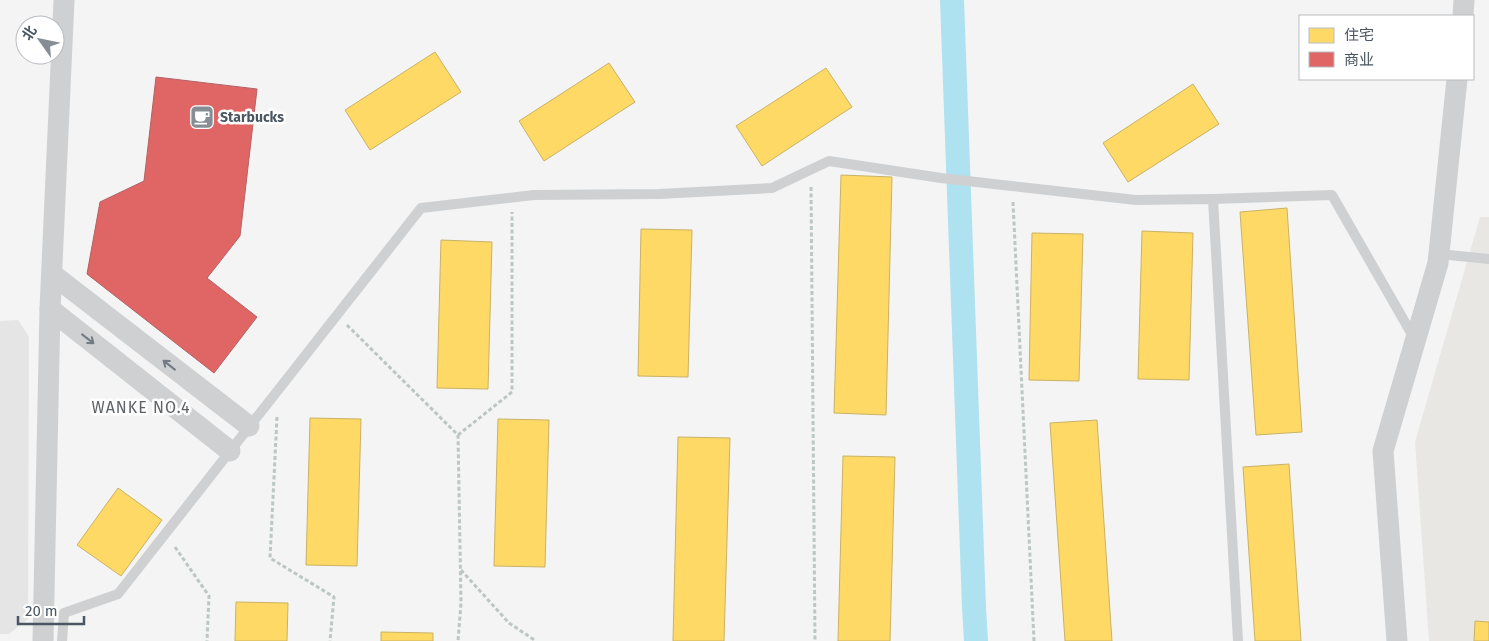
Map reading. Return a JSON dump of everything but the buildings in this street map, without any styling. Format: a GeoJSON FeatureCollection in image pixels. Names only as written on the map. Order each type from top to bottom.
{"type":"FeatureCollection","features":[{"type":"Feature","properties":{"kind":"street"},"geometry":{"type":"LineString","coordinates":[[43,641],[50,308],[64,0]]}},
{"type":"Feature","properties":{"kind":"street"},"geometry":{"type":"LineString","coordinates":[[1463,15],[1464,0]]}},
{"type":"Feature","properties":{"kind":"street"},"geometry":{"type":"LineString","coordinates":[[1397,641],[1383,451],[1438,263],[1456,80]]}},
{"type":"Feature","properties":{"kind":"street"},"geometry":{"type":"LineString","coordinates":[[52,274],[250,426]]}},
{"type":"Feature","properties":{"kind":"street"},"geometry":{"type":"LineString","coordinates":[[50,308],[230,451]]}},
{"type":"Feature","properties":{"kind":"street"},"geometry":{"type":"LineString","coordinates":[[181,412],[200,388]]}},
{"type":"Feature","properties":{"kind":"lane"},"geometry":{"type":"LineString","coordinates":[[62,641],[64,613],[118,594],[421,208],[534,195],[659,194],[772,188],[829,161],[941,178],[1136,200],[1332,195],[1416,341]]}},
{"type":"Feature","properties":{"kind":"lane"},"geometry":{"type":"LineString","coordinates":[[1213,199],[1238,641]]}},
{"type":"Feature","properties":{"kind":"lane"},"geometry":{"type":"LineString","coordinates":[[1439,254],[1489,259]]}},
{"type":"Feature","properties":{"kind":"path"},"geometry":{"type":"LineString","coordinates":[[811,170],[814,641]]}},
{"type":"Feature","properties":{"kind":"path"},"geometry":{"type":"LineString","coordinates":[[1009,186],[1034,641]]}},
{"type":"Feature","properties":{"kind":"path"},"geometry":{"type":"LineString","coordinates":[[458,435],[512,392],[512,197]]}},
{"type":"Feature","properties":{"kind":"path"},"geometry":{"type":"LineString","coordinates":[[337,315],[458,435],[461,603],[458,641]]}},
{"type":"Feature","properties":{"kind":"path"},"geometry":{"type":"LineString","coordinates":[[278,389],[270,558],[334,597],[330,641]]}},
{"type":"Feature","properties":{"kind":"path"},"geometry":{"type":"LineString","coordinates":[[165,534],[209,596],[207,641]]}},
{"type":"Feature","properties":{"kind":"path"},"geometry":{"type":"LineString","coordinates":[[460,570],[508,623],[536,641]]}},
{"type":"Feature","properties":{"kind":"shaded area"},"geometry":{"type":"Polygon","coordinates":[[[1480,217],[1489,217],[1489,641],[1429,641],[1415,442],[1480,217]]]}},
{"type":"Feature","properties":{"kind":"shaded area"},"geometry":{"type":"Polygon","coordinates":[[[18,320],[29,337],[28,619],[9,634],[0,634],[0,321],[18,320]]]}},
{"type":"Feature","properties":{"kind":"waterway"},"geometry":{"type":"LineString","coordinates":[[952,0],[976,641]]}},
{"type":"Feature","properties":{"kind":"place","name":"Starbucks"},"geometry":{"type":"Point","coordinates":[202,117]}},
{"type":"Feature","properties":{"kind":"district","name":"WANKE NO.4"},"geometry":{"type":"Point","coordinates":[141,407]}}]}
